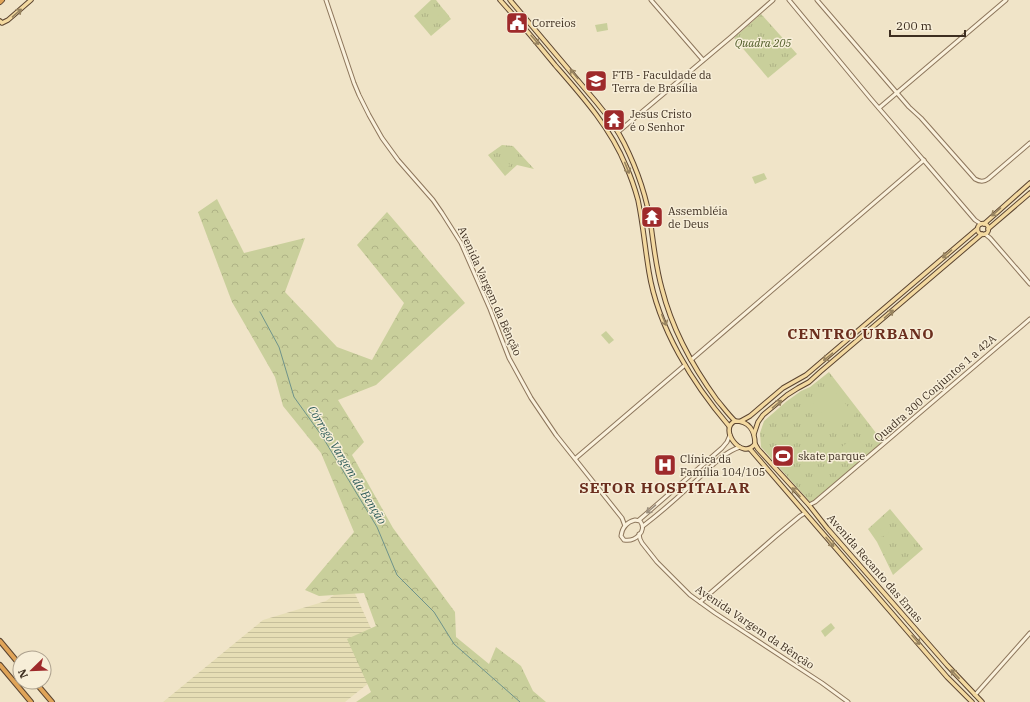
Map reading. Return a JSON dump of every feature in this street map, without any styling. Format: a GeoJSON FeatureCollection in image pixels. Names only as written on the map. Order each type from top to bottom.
{"type":"FeatureCollection","features":[{"type":"Feature","properties":{"kind":"highway"},"geometry":{"type":"LineString","coordinates":[[0,641],[12,655]]}},
{"type":"Feature","properties":{"kind":"highway"},"geometry":{"type":"LineString","coordinates":[[0,665],[31,702]]}},
{"type":"Feature","properties":{"kind":"highway"},"geometry":{"type":"LineString","coordinates":[[42,690],[52,702]]}},
{"type":"Feature","properties":{"kind":"main road"},"geometry":{"type":"LineString","coordinates":[[1,22],[8,20],[32,0]]}},
{"type":"Feature","properties":{"kind":"main road"},"geometry":{"type":"LineString","coordinates":[[500,0],[590,106],[616,144],[627,168],[638,199],[649,272],[654,294],[669,333],[685,365],[702,392],[729,426],[730,435],[740,448],[746,450],[750,449],[755,444],[754,434],[758,422],[763,415],[787,395],[809,382],[1030,193]]}},
{"type":"Feature","properties":{"kind":"main road"},"geometry":{"type":"LineString","coordinates":[[510,0],[606,114],[624,142],[641,184],[648,212],[662,292],[673,322],[691,360],[704,382],[729,415],[735,420],[741,421],[748,426],[754,434]]}},
{"type":"Feature","properties":{"kind":"main road"},"geometry":{"type":"LineString","coordinates":[[546,54],[552,49]]}},
{"type":"Feature","properties":{"kind":"main road"},"geometry":{"type":"LineString","coordinates":[[551,60],[551,56],[557,55]]}},
{"type":"Feature","properties":{"kind":"main road"},"geometry":{"type":"LineString","coordinates":[[590,106],[592,102],[597,103]]}},
{"type":"Feature","properties":{"kind":"main road"},"geometry":{"type":"LineString","coordinates":[[616,144],[624,142]]}},
{"type":"Feature","properties":{"kind":"main road"},"geometry":{"type":"LineString","coordinates":[[741,421],[750,416],[783,388],[806,375],[1030,183]]}},
{"type":"Feature","properties":{"kind":"main road"},"geometry":{"type":"LineString","coordinates":[[1010,200],[1010,204],[1014,207]]}},
{"type":"Feature","properties":{"kind":"main road"},"geometry":{"type":"LineString","coordinates":[[980,226],[986,225],[985,232]]}},
{"type":"Feature","properties":{"kind":"main road"},"geometry":{"type":"LineString","coordinates":[[980,226],[979,233],[985,232]]}},
{"type":"Feature","properties":{"kind":"main road"},"geometry":{"type":"LineString","coordinates":[[644,235],[645,232],[648,231],[652,234]]}},
{"type":"Feature","properties":{"kind":"main road"},"geometry":{"type":"LineString","coordinates":[[646,252],[650,255],[654,253]]}},
{"type":"Feature","properties":{"kind":"main road"},"geometry":{"type":"LineString","coordinates":[[654,294],[659,297],[662,292]]}},
{"type":"Feature","properties":{"kind":"main road"},"geometry":{"type":"LineString","coordinates":[[659,308],[663,304],[667,306]]}},
{"type":"Feature","properties":{"kind":"main road"},"geometry":{"type":"LineString","coordinates":[[866,324],[869,326],[870,330]]}},
{"type":"Feature","properties":{"kind":"main road"},"geometry":{"type":"LineString","coordinates":[[852,336],[854,340],[858,341]]}},
{"type":"Feature","properties":{"kind":"main road"},"geometry":{"type":"LineString","coordinates":[[698,386],[703,385],[704,382]]}},
{"type":"Feature","properties":{"kind":"main road"},"geometry":{"type":"LineString","coordinates":[[702,392],[704,389],[710,390]]}},
{"type":"Feature","properties":{"kind":"main road"},"geometry":{"type":"LineString","coordinates":[[729,426],[735,420]]}},
{"type":"Feature","properties":{"kind":"main road","name":"Avenida Recanto das Emas"},"geometry":{"type":"LineString","coordinates":[[755,444],[758,450],[810,507],[939,656],[982,702]]}},
{"type":"Feature","properties":{"kind":"main road","name":"Avenida Recanto das Emas"},"geometry":{"type":"LineString","coordinates":[[750,449],[940,668],[972,702]]}},
{"type":"Feature","properties":{"kind":"main road"},"geometry":{"type":"LineString","coordinates":[[813,522],[817,515]]}},
{"type":"Feature","properties":{"kind":"main road"},"geometry":{"type":"LineString","coordinates":[[816,526],[820,526],[822,521]]}},
{"type":"Feature","properties":{"kind":"main road"},"geometry":{"type":"LineString","coordinates":[[821,532],[824,528],[827,528]]}},
{"type":"Feature","properties":{"kind":"main road"},"geometry":{"type":"LineString","coordinates":[[934,661],[936,662],[940,660],[939,656]]}},
{"type":"Feature","properties":{"kind":"main road"},"geometry":{"type":"LineString","coordinates":[[940,668],[942,663],[947,664]]}},
{"type":"Feature","properties":{"kind":"street","name":"Avenida Vargem da Bênção"},"geometry":{"type":"LineString","coordinates":[[326,0],[357,89],[369,115],[390,149],[436,204],[457,237],[490,309],[509,358],[531,398],[556,435],[576,458],[622,518],[628,523]]}},
{"type":"Feature","properties":{"kind":"street"},"geometry":{"type":"LineString","coordinates":[[651,0],[703,60]]}},
{"type":"Feature","properties":{"kind":"street"},"geometry":{"type":"LineString","coordinates":[[618,132],[774,0]]}},
{"type":"Feature","properties":{"kind":"street"},"geometry":{"type":"LineString","coordinates":[[788,0],[980,226]]}},
{"type":"Feature","properties":{"kind":"street"},"geometry":{"type":"LineString","coordinates":[[818,0],[909,107],[921,118],[977,181],[982,182],[988,179],[1030,143]]}},
{"type":"Feature","properties":{"kind":"street"},"geometry":{"type":"LineString","coordinates":[[879,108],[1006,0]]}},
{"type":"Feature","properties":{"kind":"street"},"geometry":{"type":"LineString","coordinates":[[691,360],[924,160]]}},
{"type":"Feature","properties":{"kind":"street"},"geometry":{"type":"LineString","coordinates":[[985,232],[1030,284]]}},
{"type":"Feature","properties":{"kind":"street","name":"Quadra 300 Conjuntos 1 a 42A"},"geometry":{"type":"LineString","coordinates":[[810,507],[1030,319]]}},
{"type":"Feature","properties":{"kind":"street"},"geometry":{"type":"LineString","coordinates":[[576,458],[685,365]]}},
{"type":"Feature","properties":{"kind":"street"},"geometry":{"type":"LineString","coordinates":[[730,435],[722,448],[703,465],[639,520],[628,523],[621,532],[622,538],[626,541],[637,537],[643,526],[729,452],[740,448]]}},
{"type":"Feature","properties":{"kind":"street"},"geometry":{"type":"LineString","coordinates":[[703,465],[706,466],[707,471]]}},
{"type":"Feature","properties":{"kind":"street"},"geometry":{"type":"LineString","coordinates":[[686,479],[686,482],[691,486]]}},
{"type":"Feature","properties":{"kind":"street"},"geometry":{"type":"LineString","coordinates":[[700,602],[804,512]]}},
{"type":"Feature","properties":{"kind":"street","name":"Avenida Vargem da Bênção"},"geometry":{"type":"LineString","coordinates":[[622,518],[625,526]]}},
{"type":"Feature","properties":{"kind":"street"},"geometry":{"type":"LineString","coordinates":[[639,520],[643,526]]}},
{"type":"Feature","properties":{"kind":"street","name":"Avenida Vargem da Bênção"},"geometry":{"type":"LineString","coordinates":[[639,534],[642,543],[666,572],[690,595],[848,702]]}},
{"type":"Feature","properties":{"kind":"street","name":"Avenida Vargem da Bênção"},"geometry":{"type":"LineString","coordinates":[[633,539],[642,543]]}},
{"type":"Feature","properties":{"kind":"street"},"geometry":{"type":"LineString","coordinates":[[975,695],[1030,633]]}},
{"type":"Feature","properties":{"kind":"shaded area"},"geometry":{"type":"Polygon","coordinates":[[[350,583],[374,635],[370,682],[345,702],[163,702],[263,620],[326,601],[350,583]]]}},
{"type":"Feature","properties":{"kind":"green space"},"geometry":{"type":"Polygon","coordinates":[[[431,0],[436,0],[451,19],[431,36],[414,16],[431,0]]]}},
{"type":"Feature","properties":{"kind":"green space"},"geometry":{"type":"Polygon","coordinates":[[[444,10],[449,16],[440,23],[435,18],[444,10]]]}},
{"type":"Feature","properties":{"kind":"green space","name":"Quadra 205"},"geometry":{"type":"Polygon","coordinates":[[[761,14],[797,54],[768,78],[734,38],[761,14]]]}},
{"type":"Feature","properties":{"kind":"green space"},"geometry":{"type":"Polygon","coordinates":[[[607,23],[608,30],[597,32],[595,25],[607,23]]]}},
{"type":"Feature","properties":{"kind":"green space"},"geometry":{"type":"Polygon","coordinates":[[[502,145],[513,146],[534,169],[517,165],[505,176],[488,155],[502,145]]]}},
{"type":"Feature","properties":{"kind":"green space"},"geometry":{"type":"Polygon","coordinates":[[[502,156],[510,165],[505,170],[497,160],[502,156]]]}},
{"type":"Feature","properties":{"kind":"green space"},"geometry":{"type":"Polygon","coordinates":[[[764,173],[767,179],[755,184],[752,177],[764,173]]]}},
{"type":"Feature","properties":{"kind":"green space"},"geometry":{"type":"Polygon","coordinates":[[[217,199],[244,253],[305,238],[285,292],[337,347],[372,360],[404,303],[357,245],[387,212],[465,303],[376,385],[338,400],[364,442],[352,455],[393,528],[455,612],[456,637],[489,664],[496,647],[521,666],[533,691],[546,702],[356,702],[371,692],[347,639],[376,626],[364,593],[319,596],[305,590],[354,532],[321,453],[283,406],[275,377],[232,302],[198,212],[217,199]]]}},
{"type":"Feature","properties":{"kind":"green space"},"geometry":{"type":"Polygon","coordinates":[[[606,331],[614,340],[609,344],[601,335],[606,331]]]}},
{"type":"Feature","properties":{"kind":"green space"},"geometry":{"type":"Polygon","coordinates":[[[829,372],[883,442],[811,503],[761,447],[760,433],[764,421],[787,401],[801,391],[810,387],[829,372]]]}},
{"type":"Feature","properties":{"kind":"green space"},"geometry":{"type":"Polygon","coordinates":[[[831,387],[855,415],[837,430],[813,403],[831,387]]]}},
{"type":"Feature","properties":{"kind":"green space"},"geometry":{"type":"Polygon","coordinates":[[[856,436],[864,446],[847,459],[839,449],[856,436]]]}},
{"type":"Feature","properties":{"kind":"green space","name":"skate parque"},"geometry":{"type":"Polygon","coordinates":[[[783,442],[795,457],[782,468],[770,454],[783,442]]]}},
{"type":"Feature","properties":{"kind":"green space"},"geometry":{"type":"Polygon","coordinates":[[[890,509],[923,549],[893,575],[877,542],[868,529],[890,509]]]}},
{"type":"Feature","properties":{"kind":"green space"},"geometry":{"type":"Polygon","coordinates":[[[886,527],[889,534],[878,538],[875,532],[886,527]]]}},
{"type":"Feature","properties":{"kind":"green space"},"geometry":{"type":"Polygon","coordinates":[[[831,623],[835,628],[825,637],[821,631],[831,623]]]}},
{"type":"Feature","properties":{"kind":"waterway","name":"Córrego Vargem da Benção"},"geometry":{"type":"LineString","coordinates":[[260,312],[279,347],[294,397],[322,436],[377,527],[397,575],[434,612],[454,644],[520,702]]}},
{"type":"Feature","properties":{"kind":"place","name":"Correios"},"geometry":{"type":"Point","coordinates":[517,23]}},
{"type":"Feature","properties":{"kind":"place","name":"FTB - Faculdade da Terra de Brasília"},"geometry":{"type":"Point","coordinates":[596,81]}},
{"type":"Feature","properties":{"kind":"place","name":"Jesus Cristo é o Senhor"},"geometry":{"type":"Point","coordinates":[614,120]}},
{"type":"Feature","properties":{"kind":"place","name":"Assembléia de Deus"},"geometry":{"type":"Point","coordinates":[652,217]}},
{"type":"Feature","properties":{"kind":"place","name":"skate parque"},"geometry":{"type":"Point","coordinates":[783,456]}},
{"type":"Feature","properties":{"kind":"place","name":"Clínica da Família 104/105"},"geometry":{"type":"Point","coordinates":[665,465]}},
{"type":"Feature","properties":{"kind":"district","name":"CENTRO URBANO"},"geometry":{"type":"Point","coordinates":[861,334]}},
{"type":"Feature","properties":{"kind":"district","name":"SETOR HOSPITALAR"},"geometry":{"type":"Point","coordinates":[665,488]}}]}
